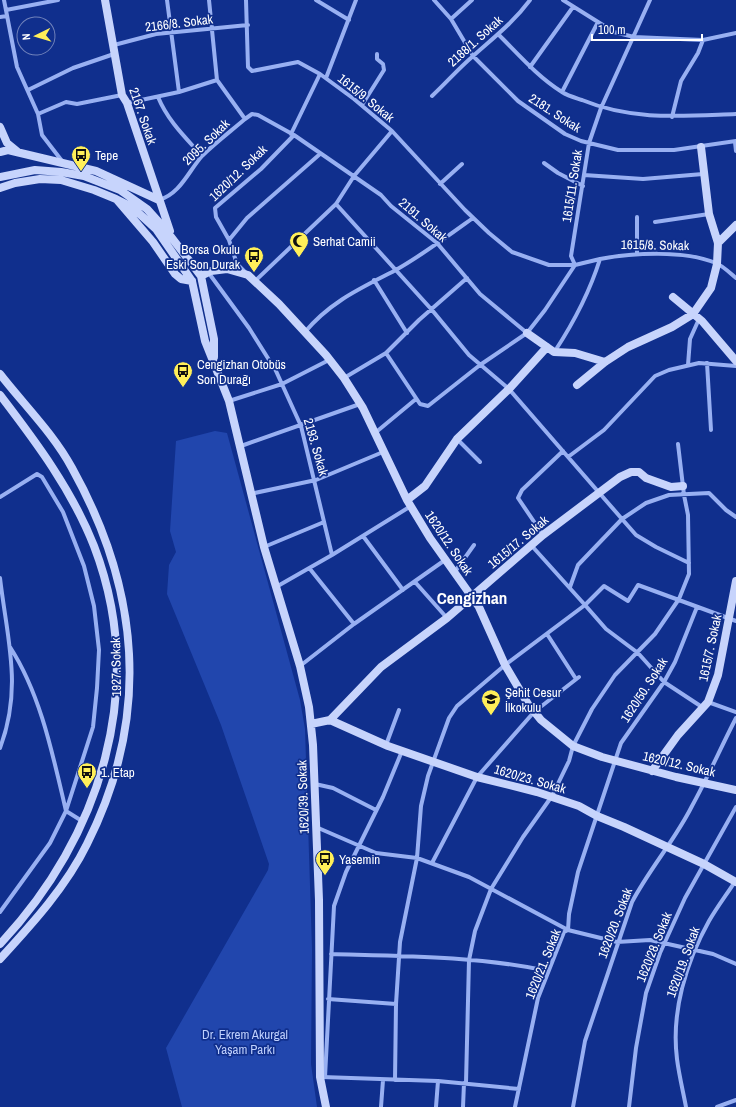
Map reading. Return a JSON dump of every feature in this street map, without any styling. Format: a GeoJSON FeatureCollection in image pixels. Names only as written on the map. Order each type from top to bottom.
{"type":"FeatureCollection","features":[{"type":"Feature","properties":{"kind":"main road","name":"2167. Sokak"},"geometry":{"type":"LineString","coordinates":[[105,0],[122,95],[127,104],[172,237]]}},
{"type":"Feature","properties":{"kind":"main road"},"geometry":{"type":"LineString","coordinates":[[0,127],[7,143],[20,154]]}},
{"type":"Feature","properties":{"kind":"main road"},"geometry":{"type":"LineString","coordinates":[[577,385],[605,362],[628,347],[696,316],[711,288],[717,264],[718,243],[709,214],[703,174],[701,147]]}},
{"type":"Feature","properties":{"kind":"main road"},"geometry":{"type":"LineString","coordinates":[[0,152],[8,150],[35,158],[120,190],[156,217],[201,276],[214,340],[214,362]]}},
{"type":"Feature","properties":{"kind":"main road"},"geometry":{"type":"LineString","coordinates":[[0,176],[35,170],[63,168],[96,171],[159,200]]}},
{"type":"Feature","properties":{"kind":"main road"},"geometry":{"type":"LineString","coordinates":[[0,176],[15,183]]}},
{"type":"Feature","properties":{"kind":"main road"},"geometry":{"type":"LineString","coordinates":[[0,188],[15,183],[40,179],[61,180],[94,190],[116,199],[153,242],[175,274],[181,279],[192,281],[205,341],[214,362]]}},
{"type":"Feature","properties":{"kind":"main road"},"geometry":{"type":"LineString","coordinates":[[718,243],[736,225]]}},
{"type":"Feature","properties":{"kind":"main road","name":"1620/12. Sokak"},"geometry":{"type":"LineString","coordinates":[[201,276],[208,272],[227,269],[248,275],[329,360],[344,378],[360,404],[409,503],[445,560],[485,617],[491,637],[505,665],[540,720],[574,746],[615,761],[736,790]]}},
{"type":"Feature","properties":{"kind":"main road"},"geometry":{"type":"LineString","coordinates":[[673,297],[696,316],[736,361]]}},
{"type":"Feature","properties":{"kind":"main road"},"geometry":{"type":"LineString","coordinates":[[527,333],[551,349],[574,353],[605,362]]}},
{"type":"Feature","properties":{"kind":"main road"},"geometry":{"type":"LineString","coordinates":[[409,503],[425,486],[457,439],[551,349]]}},
{"type":"Feature","properties":{"kind":"main road","name":"1620/39. Sokak"},"geometry":{"type":"LineString","coordinates":[[214,362],[217,374],[229,401],[241,446],[250,494],[264,547],[300,666],[311,724],[323,1077],[326,1107]]}},
{"type":"Feature","properties":{"kind":"main road","name":"1927. Sokak"},"geometry":{"type":"LineString","coordinates":[[0,374],[44,427],[72,466],[102,529],[120,584],[127,620],[130,694],[126,732],[118,764],[111,788],[88,843],[59,888],[31,925],[0,959]]}},
{"type":"Feature","properties":{"kind":"main road","name":"1927. Sokak"},"geometry":{"type":"LineString","coordinates":[[0,395],[53,467],[76,508],[94,545],[107,586],[114,618],[116,660],[113,728],[96,790],[72,845],[36,900],[0,944]]}},
{"type":"Feature","properties":{"kind":"main road","name":"1615/17. Sokak"},"geometry":{"type":"LineString","coordinates":[[330,720],[381,667],[448,618],[543,535],[620,477],[631,472],[639,472],[646,478],[671,487],[683,486]]}},
{"type":"Feature","properties":{"kind":"main road","name":"1615/7. Sokak"},"geometry":{"type":"LineString","coordinates":[[652,771],[705,705],[718,675],[732,620],[736,582]]}},
{"type":"Feature","properties":{"kind":"main road"},"geometry":{"type":"LineString","coordinates":[[311,724],[330,720]]}},
{"type":"Feature","properties":{"kind":"main road","name":"1620/23. Sokak"},"geometry":{"type":"LineString","coordinates":[[330,720],[386,746],[477,777],[552,796],[579,806],[597,816],[704,864],[736,881]]}},
{"type":"Feature","properties":{"kind":"street"},"geometry":{"type":"LineString","coordinates":[[4,0],[17,67],[38,114],[42,135],[63,168]]}},
{"type":"Feature","properties":{"kind":"street"},"geometry":{"type":"LineString","coordinates":[[6,10],[36,2],[58,0]]}},
{"type":"Feature","properties":{"kind":"street"},"geometry":{"type":"LineString","coordinates":[[167,0],[179,92]]}},
{"type":"Feature","properties":{"kind":"street"},"geometry":{"type":"LineString","coordinates":[[127,104],[179,92],[216,80],[208,0]]}},
{"type":"Feature","properties":{"kind":"street","name":"1615/9. Sokak"},"geometry":{"type":"LineString","coordinates":[[246,0],[248,25],[248,67],[250,69],[252,70],[298,62],[326,78],[362,105],[392,131],[354,176],[336,204],[255,281]]}},
{"type":"Feature","properties":{"kind":"street"},"geometry":{"type":"LineString","coordinates":[[316,0],[349,20]]}},
{"type":"Feature","properties":{"kind":"street"},"geometry":{"type":"LineString","coordinates":[[326,78],[356,0]]}},
{"type":"Feature","properties":{"kind":"street","name":"2181. Sokak"},"geometry":{"type":"LineString","coordinates":[[434,0],[451,19],[473,56],[518,101],[565,134],[589,143],[618,150],[648,151],[701,147],[735,142]]}},
{"type":"Feature","properties":{"kind":"street"},"geometry":{"type":"LineString","coordinates":[[451,19],[472,0]]}},
{"type":"Feature","properties":{"kind":"street","name":"2188/1. Sokak"},"geometry":{"type":"LineString","coordinates":[[432,96],[473,56],[499,35],[530,0]]}},
{"type":"Feature","properties":{"kind":"street"},"geometry":{"type":"LineString","coordinates":[[564,0],[614,32],[634,37],[703,40],[736,33]]}},
{"type":"Feature","properties":{"kind":"street","name":"1615/11. Sokak"},"geometry":{"type":"LineString","coordinates":[[575,265],[572,256],[589,143],[601,108],[650,0]]}},
{"type":"Feature","properties":{"kind":"street"},"geometry":{"type":"LineString","coordinates":[[530,68],[573,7]]}},
{"type":"Feature","properties":{"kind":"street"},"geometry":{"type":"LineString","coordinates":[[0,16],[7,16]]}},
{"type":"Feature","properties":{"kind":"street"},"geometry":{"type":"LineString","coordinates":[[562,92],[598,22]]}},
{"type":"Feature","properties":{"kind":"street","name":"2166/8. Sokak"},"geometry":{"type":"LineString","coordinates":[[28,90],[114,50],[130,40],[170,32],[248,25]]}},
{"type":"Feature","properties":{"kind":"street","name":"2181. Sokak"},"geometry":{"type":"LineString","coordinates":[[499,35],[530,68],[562,92],[601,108],[620,113],[672,117],[736,114]]}},
{"type":"Feature","properties":{"kind":"street"},"geometry":{"type":"LineString","coordinates":[[672,117],[681,81],[698,53],[703,40]]}},
{"type":"Feature","properties":{"kind":"street"},"geometry":{"type":"LineString","coordinates":[[362,105],[384,70],[383,64],[377,59],[377,54]]}},
{"type":"Feature","properties":{"kind":"street"},"geometry":{"type":"LineString","coordinates":[[293,134],[320,74]]}},
{"type":"Feature","properties":{"kind":"street","name":"2095. Sokak"},"geometry":{"type":"LineString","coordinates":[[159,200],[168,197],[175,192],[202,156],[244,119],[216,80]]}},
{"type":"Feature","properties":{"kind":"street"},"geometry":{"type":"LineString","coordinates":[[38,114],[66,102],[77,104],[122,95]]}},
{"type":"Feature","properties":{"kind":"street"},"geometry":{"type":"LineString","coordinates":[[158,97],[165,114],[202,156]]}},
{"type":"Feature","properties":{"kind":"street","name":"2191. Sokak"},"geometry":{"type":"LineString","coordinates":[[244,119],[252,114],[258,115],[293,134],[381,195],[391,206],[437,243],[480,294],[527,333]]}},
{"type":"Feature","properties":{"kind":"street"},"geometry":{"type":"LineString","coordinates":[[392,131],[473,218],[512,252],[549,265],[575,265],[600,259]]}},
{"type":"Feature","properties":{"kind":"street","name":"1620/12. Sokak"},"geometry":{"type":"LineString","coordinates":[[248,275],[237,264],[229,240],[216,217],[215,208],[261,169],[293,134]]}},
{"type":"Feature","properties":{"kind":"street"},"geometry":{"type":"LineString","coordinates":[[735,142],[736,151]]}},
{"type":"Feature","properties":{"kind":"street"},"geometry":{"type":"LineString","coordinates":[[229,240],[247,218],[320,154]]}},
{"type":"Feature","properties":{"kind":"street"},"geometry":{"type":"LineString","coordinates":[[544,163],[558,173],[583,186]]}},
{"type":"Feature","properties":{"kind":"street"},"geometry":{"type":"LineString","coordinates":[[440,184],[462,164]]}},
{"type":"Feature","properties":{"kind":"street"},"geometry":{"type":"LineString","coordinates":[[584,175],[643,179],[703,174]]}},
{"type":"Feature","properties":{"kind":"street"},"geometry":{"type":"LineString","coordinates":[[336,204],[395,271],[432,310],[469,355],[509,389],[636,535],[656,547],[689,563]]}},
{"type":"Feature","properties":{"kind":"street"},"geometry":{"type":"LineString","coordinates":[[655,222],[709,214]]}},
{"type":"Feature","properties":{"kind":"street"},"geometry":{"type":"LineString","coordinates":[[637,217],[637,254]]}},
{"type":"Feature","properties":{"kind":"street"},"geometry":{"type":"LineString","coordinates":[[304,334],[319,316],[337,302],[374,280],[395,271],[473,218]]}},
{"type":"Feature","properties":{"kind":"street","name":"1615/8. Sokak"},"geometry":{"type":"LineString","coordinates":[[600,259],[637,254],[692,256],[717,264],[736,278]]}},
{"type":"Feature","properties":{"kind":"street"},"geometry":{"type":"LineString","coordinates":[[551,349],[575,321],[600,259]]}},
{"type":"Feature","properties":{"kind":"street"},"geometry":{"type":"LineString","coordinates":[[386,353],[416,399],[420,404],[428,406],[480,365],[527,333],[545,310],[575,265]]}},
{"type":"Feature","properties":{"kind":"street","name":"2193. Sokak"},"geometry":{"type":"LineString","coordinates":[[208,272],[249,328],[276,371],[302,426],[316,480],[332,555]]}},
{"type":"Feature","properties":{"kind":"street","name":"1620/12. Sokak"},"geometry":{"type":"LineString","coordinates":[[192,281],[201,276]]}},
{"type":"Feature","properties":{"kind":"street"},"geometry":{"type":"LineString","coordinates":[[344,378],[386,353],[418,320],[432,310],[467,278]]}},
{"type":"Feature","properties":{"kind":"street"},"geometry":{"type":"LineString","coordinates":[[374,280],[407,332]]}},
{"type":"Feature","properties":{"kind":"street"},"geometry":{"type":"LineString","coordinates":[[688,365],[690,339],[696,316]]}},
{"type":"Feature","properties":{"kind":"street"},"geometry":{"type":"LineString","coordinates":[[229,401],[282,384],[329,360]]}},
{"type":"Feature","properties":{"kind":"street"},"geometry":{"type":"LineString","coordinates":[[707,364],[711,430]]}},
{"type":"Feature","properties":{"kind":"street"},"geometry":{"type":"LineString","coordinates":[[568,457],[604,430],[655,376],[688,365],[707,364],[736,366]]}},
{"type":"Feature","properties":{"kind":"street"},"geometry":{"type":"LineString","coordinates":[[375,433],[416,399]]}},
{"type":"Feature","properties":{"kind":"street"},"geometry":{"type":"LineString","coordinates":[[241,446],[302,426],[360,404]]}},
{"type":"Feature","properties":{"kind":"street"},"geometry":{"type":"LineString","coordinates":[[457,439],[480,462]]}},
{"type":"Feature","properties":{"kind":"street"},"geometry":{"type":"LineString","coordinates":[[463,1107],[469,960],[474,931],[491,889],[523,836],[552,796],[592,709],[611,681],[655,634],[679,599],[689,574],[688,515],[678,444]]}},
{"type":"Feature","properties":{"kind":"street"},"geometry":{"type":"LineString","coordinates":[[543,535],[518,498],[522,490],[563,451]]}},
{"type":"Feature","properties":{"kind":"street"},"geometry":{"type":"LineString","coordinates":[[250,494],[316,480],[383,452]]}},
{"type":"Feature","properties":{"kind":"street"},"geometry":{"type":"LineString","coordinates":[[0,497],[37,474],[42,477],[63,512],[84,566],[94,606],[99,650],[93,727],[66,811],[50,843],[0,912]]}},
{"type":"Feature","properties":{"kind":"street"},"geometry":{"type":"LineString","coordinates":[[570,587],[578,565],[622,519],[646,503],[669,495],[709,493],[726,510],[736,517]]}},
{"type":"Feature","properties":{"kind":"street"},"geometry":{"type":"LineString","coordinates":[[276,588],[363,536],[409,503]]}},
{"type":"Feature","properties":{"kind":"street"},"geometry":{"type":"LineString","coordinates":[[264,547],[324,522]]}},
{"type":"Feature","properties":{"kind":"street"},"geometry":{"type":"LineString","coordinates":[[363,536],[403,590]]}},
{"type":"Feature","properties":{"kind":"street"},"geometry":{"type":"LineString","coordinates":[[454,573],[474,545]]}},
{"type":"Feature","properties":{"kind":"street"},"geometry":{"type":"LineString","coordinates":[[531,545],[570,587],[606,630],[638,653],[664,682],[705,705],[736,712]]}},
{"type":"Feature","properties":{"kind":"street"},"geometry":{"type":"LineString","coordinates":[[300,666],[354,624],[445,560]]}},
{"type":"Feature","properties":{"kind":"street"},"geometry":{"type":"LineString","coordinates":[[310,569],[354,624]]}},
{"type":"Feature","properties":{"kind":"street"},"geometry":{"type":"LineString","coordinates":[[0,578],[10,647],[13,684],[10,710],[0,748]]}},
{"type":"Feature","properties":{"kind":"street"},"geometry":{"type":"LineString","coordinates":[[415,582],[448,618]]}},
{"type":"Feature","properties":{"kind":"street"},"geometry":{"type":"LineString","coordinates":[[395,1080],[396,1004],[400,942],[417,858],[421,806],[433,761],[449,718],[457,706],[505,665],[585,605],[604,586],[628,601],[638,585],[732,620]]}},
{"type":"Feature","properties":{"kind":"street","name":"1620/50. Sokak"},"geometry":{"type":"LineString","coordinates":[[615,761],[621,743],[664,682],[675,662],[697,607]]}},
{"type":"Feature","properties":{"kind":"street"},"geometry":{"type":"LineString","coordinates":[[432,863],[477,777],[534,712],[577,678],[547,634]]}},
{"type":"Feature","properties":{"kind":"street"},"geometry":{"type":"LineString","coordinates":[[10,647],[25,673],[34,695],[52,754],[66,811],[82,821]]}},
{"type":"Feature","properties":{"kind":"street"},"geometry":{"type":"LineString","coordinates":[[386,746],[399,710]]}},
{"type":"Feature","properties":{"kind":"street","name":"1620/20. Sokak"},"geometry":{"type":"LineString","coordinates":[[572,1107],[585,1041],[617,942],[632,902],[642,882],[667,848],[692,806],[736,718]]}},
{"type":"Feature","properties":{"kind":"street"},"geometry":{"type":"LineString","coordinates":[[402,751],[346,872],[334,906],[323,1077],[438,1081],[519,1089]]}},
{"type":"Feature","properties":{"kind":"street","name":"1620/21. Sokak"},"geometry":{"type":"LineString","coordinates":[[515,1107],[538,998],[564,932],[568,930],[569,914],[578,872],[615,761]]}},
{"type":"Feature","properties":{"kind":"street"},"geometry":{"type":"LineString","coordinates":[[314,784],[333,788],[376,810]]}},
{"type":"Feature","properties":{"kind":"street","name":"1620/28. Sokak"},"geometry":{"type":"LineString","coordinates":[[629,1107],[636,1048],[646,993],[664,943],[685,898],[736,807]]}},
{"type":"Feature","properties":{"kind":"street"},"geometry":{"type":"LineString","coordinates":[[315,827],[376,853],[417,858],[469,877],[568,930],[617,942],[650,940],[713,954],[736,964]]}},
{"type":"Feature","properties":{"kind":"street","name":"1620/19. Sokak"},"geometry":{"type":"LineString","coordinates":[[686,1107],[677,1058],[676,1030],[679,1000],[695,950],[709,921],[736,881]]}},
{"type":"Feature","properties":{"kind":"street"},"geometry":{"type":"LineString","coordinates":[[331,954],[400,956],[512,963],[548,971]]}},
{"type":"Feature","properties":{"kind":"street"},"geometry":{"type":"LineString","coordinates":[[328,999],[396,1004]]}},
{"type":"Feature","properties":{"kind":"street"},"geometry":{"type":"LineString","coordinates":[[381,1107],[383,1080]]}},
{"type":"Feature","properties":{"kind":"street"},"geometry":{"type":"LineString","coordinates":[[436,1107],[438,1081]]}},
{"type":"Feature","properties":{"kind":"street"},"geometry":{"type":"LineString","coordinates":[[719,1107],[736,1100]]}},
{"type":"Feature","properties":{"kind":"green space","name":"Dr. Ekrem Akurgal Yaşam Parkı"},"geometry":{"type":"Polygon","coordinates":[[[215,431],[227,433],[300,700],[305,729],[312,949],[311,1064],[317,1107],[182,1107],[166,1048],[268,870],[269,864],[221,725],[167,594],[169,565],[176,552],[170,531],[176,441],[215,431]]]}},
{"type":"Feature","properties":{"kind":"place","name":"Tepe"},"geometry":{"type":"Point","coordinates":[81,172]}},
{"type":"Feature","properties":{"kind":"place","name":"Serhat Camii"},"geometry":{"type":"Point","coordinates":[299,258]}},
{"type":"Feature","properties":{"kind":"place","name":"Borsa Okulu Eski Son Durak"},"geometry":{"type":"Point","coordinates":[254,273]}},
{"type":"Feature","properties":{"kind":"place","name":"Cengizhan Otobüs Son Durağı"},"geometry":{"type":"Point","coordinates":[183,388]}},
{"type":"Feature","properties":{"kind":"place","name":"Şehit Cesur İlkokulu"},"geometry":{"type":"Point","coordinates":[491,716]}},
{"type":"Feature","properties":{"kind":"place","name":"1. Etap"},"geometry":{"type":"Point","coordinates":[87,789]}},
{"type":"Feature","properties":{"kind":"place","name":"Yasemin"},"geometry":{"type":"Point","coordinates":[325,876]}},
{"type":"Feature","properties":{"kind":"district","name":"Cengizhan"},"geometry":{"type":"Point","coordinates":[472,597]}}]}
